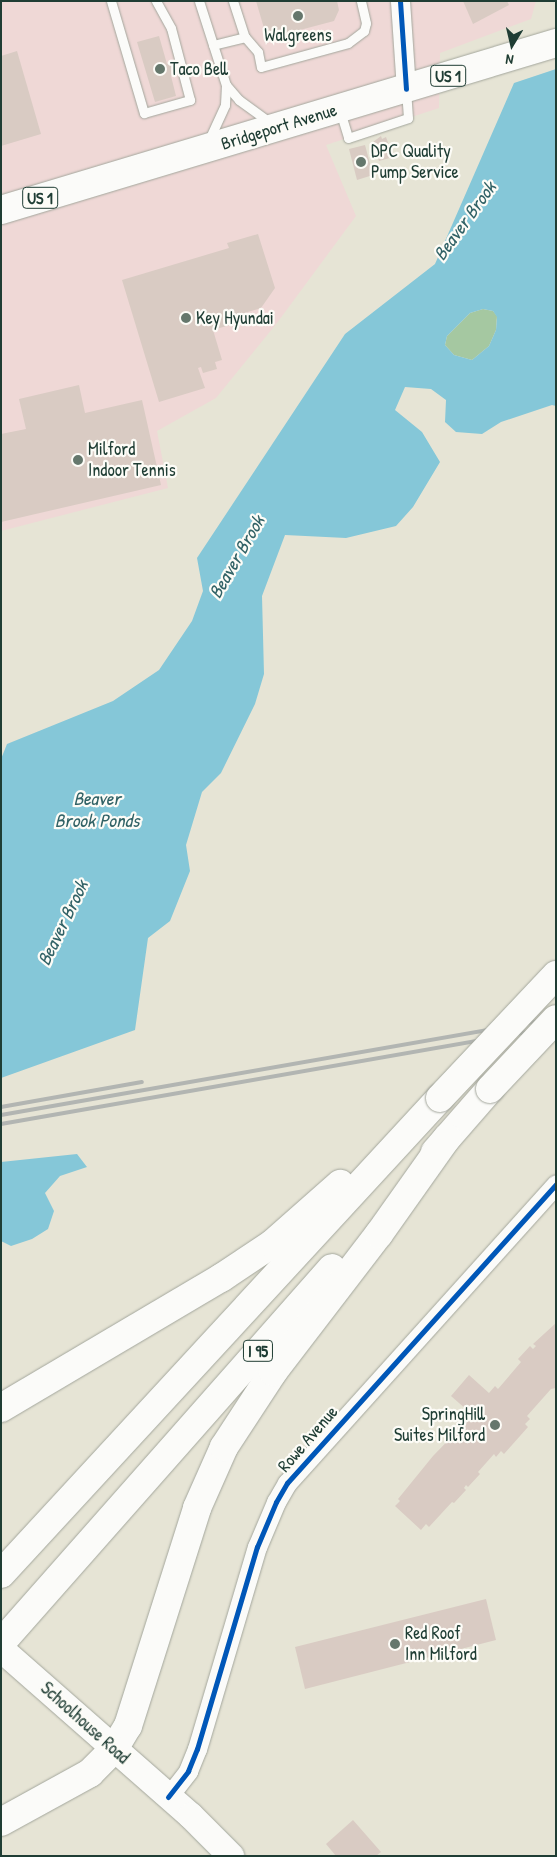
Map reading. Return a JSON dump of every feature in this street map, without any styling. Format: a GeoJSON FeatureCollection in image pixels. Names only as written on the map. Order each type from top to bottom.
{"type":"FeatureCollection","features":[{"type":"Feature","properties":{"kind":"main road","name":"Bridgeport Avenue"},"geometry":{"type":"LineString","coordinates":[[1,210],[340,109],[556,42]]}},
{"type":"Feature","properties":{"kind":"main road","name":"I 95"},"geometry":{"type":"LineString","coordinates":[[1,1574],[556,974]]}},
{"type":"Feature","properties":{"kind":"main road","name":"I 95"},"geometry":{"type":"LineString","coordinates":[[1,1642],[490,1089],[556,1019]]}},
{"type":"Feature","properties":{"kind":"main road"},"geometry":{"type":"LineString","coordinates":[[1,1408],[220,1278],[272,1244],[434,1105]]}},
{"type":"Feature","properties":{"kind":"main road"},"geometry":{"type":"LineString","coordinates":[[1,1822],[90,1773],[114,1749],[128,1726],[197,1508],[224,1448],[273,1372],[379,1234],[447,1138]]}},
{"type":"Feature","properties":{"kind":"main road","name":"Schoolhouse Road"},"geometry":{"type":"LineString","coordinates":[[1,1649],[168,1797],[231,1856]]}},
{"type":"Feature","properties":{"kind":"street"},"geometry":{"type":"LineString","coordinates":[[400,1],[406,88]]}},
{"type":"Feature","properties":{"kind":"street","name":"Rowe Avenue"},"geometry":{"type":"LineString","coordinates":[[168,1797],[188,1771],[197,1749],[257,1547],[276,1502],[288,1483],[556,1184]]}},
{"type":"Feature","properties":{"kind":"lane"},"geometry":{"type":"LineString","coordinates":[[111,1],[144,113],[190,100],[171,28],[156,1]]}},
{"type":"Feature","properties":{"kind":"lane"},"geometry":{"type":"LineString","coordinates":[[199,1],[226,85],[225,105],[205,149]]}},
{"type":"Feature","properties":{"kind":"lane"},"geometry":{"type":"LineString","coordinates":[[233,1],[245,37],[258,52],[261,67],[348,43],[364,31],[366,23],[361,1]]}},
{"type":"Feature","properties":{"kind":"lane"},"geometry":{"type":"LineString","coordinates":[[213,45],[245,37]]}},
{"type":"Feature","properties":{"kind":"lane"},"geometry":{"type":"LineString","coordinates":[[226,85],[250,110],[277,127]]}},
{"type":"Feature","properties":{"kind":"shaded area"},"geometry":{"type":"Polygon","coordinates":[[[1,1],[536,1],[531,19],[440,53],[439,108],[326,145],[356,216],[277,323],[216,398],[157,431],[168,488],[1,531],[1,1]]]}},
{"type":"Feature","properties":{"kind":"green space"},"geometry":{"type":"Polygon","coordinates":[[[483,309],[493,311],[497,316],[496,330],[489,346],[472,360],[454,355],[445,345],[447,336],[470,313],[483,309]]]}},
{"type":"Feature","properties":{"kind":"water","name":"Beaver Brook Ponds"},"geometry":{"type":"Polygon","coordinates":[[[556,69],[556,406],[552,405],[501,422],[482,434],[456,432],[445,422],[446,400],[431,389],[405,387],[395,410],[422,432],[440,462],[413,507],[396,526],[346,538],[285,535],[262,596],[264,674],[255,704],[221,773],[202,792],[186,845],[190,871],[170,921],[148,938],[135,1030],[1,1078],[1,759],[7,744],[113,701],[159,670],[192,621],[203,591],[197,558],[345,334],[435,264],[514,83],[556,69]],[[483,309],[470,313],[447,336],[445,345],[454,355],[472,360],[489,346],[496,330],[497,317],[493,311],[483,309]]]}},
{"type":"Feature","properties":{"kind":"water"},"geometry":{"type":"Polygon","coordinates":[[[77,1154],[87,1167],[60,1176],[45,1193],[54,1211],[48,1229],[32,1239],[11,1246],[1,1241],[1,1162],[77,1154]]]}},
{"type":"Feature","properties":{"kind":"building","name":"Walgreens"},"geometry":{"type":"Polygon","coordinates":[[[256,1],[337,1],[339,10],[334,21],[281,35],[280,31],[266,35],[256,1]]]}},
{"type":"Feature","properties":{"kind":"building"},"geometry":{"type":"Polygon","coordinates":[[[463,1],[507,1],[509,5],[473,24],[463,1]]]}},
{"type":"Feature","properties":{"kind":"building","name":"Taco Bell"},"geometry":{"type":"Polygon","coordinates":[[[159,36],[167,64],[173,62],[177,75],[171,76],[176,96],[155,102],[137,42],[159,36]]]}},
{"type":"Feature","properties":{"kind":"building"},"geometry":{"type":"Polygon","coordinates":[[[17,51],[41,134],[1,146],[1,56],[17,51]]]}},
{"type":"Feature","properties":{"kind":"building"},"geometry":{"type":"Polygon","coordinates":[[[381,136],[382,139],[386,137],[393,157],[379,161],[373,142],[381,136]]]}},
{"type":"Feature","properties":{"kind":"building","name":"DPC Quality Pump Service"},"geometry":{"type":"Polygon","coordinates":[[[365,145],[373,175],[357,180],[349,149],[365,145]]]}},
{"type":"Feature","properties":{"kind":"building","name":"Key Hyundai"},"geometry":{"type":"Polygon","coordinates":[[[258,234],[275,288],[261,308],[238,315],[240,322],[213,330],[222,360],[215,362],[217,369],[203,373],[201,367],[198,368],[205,388],[159,402],[122,280],[229,248],[227,243],[258,234]]]}},
{"type":"Feature","properties":{"kind":"building","name":"Milford Indoor Tennis"},"geometry":{"type":"Polygon","coordinates":[[[79,385],[85,413],[142,400],[161,485],[1,522],[1,434],[26,429],[19,399],[79,385]]]}},
{"type":"Feature","properties":{"kind":"building","name":"SpringHill Suites Milford"},"geometry":{"type":"Polygon","coordinates":[[[556,1323],[556,1388],[551,1389],[527,1416],[530,1419],[525,1424],[528,1427],[504,1454],[501,1451],[496,1457],[494,1454],[478,1472],[480,1474],[468,1487],[466,1485],[464,1488],[466,1490],[454,1503],[452,1502],[429,1527],[426,1524],[421,1530],[395,1506],[400,1501],[398,1499],[433,1456],[467,1421],[461,1416],[467,1410],[451,1396],[469,1375],[489,1393],[495,1386],[498,1389],[521,1362],[518,1359],[530,1346],[533,1349],[536,1346],[533,1344],[556,1323]]]}},
{"type":"Feature","properties":{"kind":"building","name":"Red Roof Inn Milford"},"geometry":{"type":"Polygon","coordinates":[[[486,1599],[496,1640],[305,1689],[295,1647],[486,1599]]]}},
{"type":"Feature","properties":{"kind":"building"},"geometry":{"type":"Polygon","coordinates":[[[353,1820],[381,1852],[376,1856],[336,1856],[326,1844],[353,1820]]]}},
{"type":"Feature","properties":{"kind":"railway"},"geometry":{"type":"LineString","coordinates":[[1,1115],[556,1018]]}},
{"type":"Feature","properties":{"kind":"railway"},"geometry":{"type":"LineString","coordinates":[[1,1124],[556,1027]]}},
{"type":"Feature","properties":{"kind":"railway"},"geometry":{"type":"LineString","coordinates":[[1,1107],[142,1082]]}},
{"type":"Feature","properties":{"kind":"cycle path"},"geometry":{"type":"LineString","coordinates":[[400,1],[406,89]]}},
{"type":"Feature","properties":{"kind":"cycle path"},"geometry":{"type":"LineString","coordinates":[[168,1797],[188,1771],[197,1749],[257,1547],[276,1502],[287,1483],[556,1184]]}},
{"type":"Feature","properties":{"kind":"place","name":"Walgreens"},"geometry":{"type":"Point","coordinates":[298,16]}},
{"type":"Feature","properties":{"kind":"place","name":"Taco Bell"},"geometry":{"type":"Point","coordinates":[160,69]}},
{"type":"Feature","properties":{"kind":"place","name":"DPC Quality Pump Service"},"geometry":{"type":"Point","coordinates":[361,162]}},
{"type":"Feature","properties":{"kind":"place","name":"Key Hyundai"},"geometry":{"type":"Point","coordinates":[186,318]}},
{"type":"Feature","properties":{"kind":"place","name":"Milford Indoor Tennis"},"geometry":{"type":"Point","coordinates":[78,460]}},
{"type":"Feature","properties":{"kind":"place","name":"SpringHill Suites Milford"},"geometry":{"type":"Point","coordinates":[495,1425]}},
{"type":"Feature","properties":{"kind":"place","name":"Red Roof Inn Milford"},"geometry":{"type":"Point","coordinates":[395,1644]}},
{"type":"Feature","properties":{"kind":"water label","name":"Beaver Brook"},"geometry":{"type":"Point","coordinates":[465,221]}},
{"type":"Feature","properties":{"kind":"water label","name":"Beaver Brook"},"geometry":{"type":"Point","coordinates":[237,557]}},
{"type":"Feature","properties":{"kind":"water label","name":"Beaver Brook"},"geometry":{"type":"Point","coordinates":[63,923]}}]}
